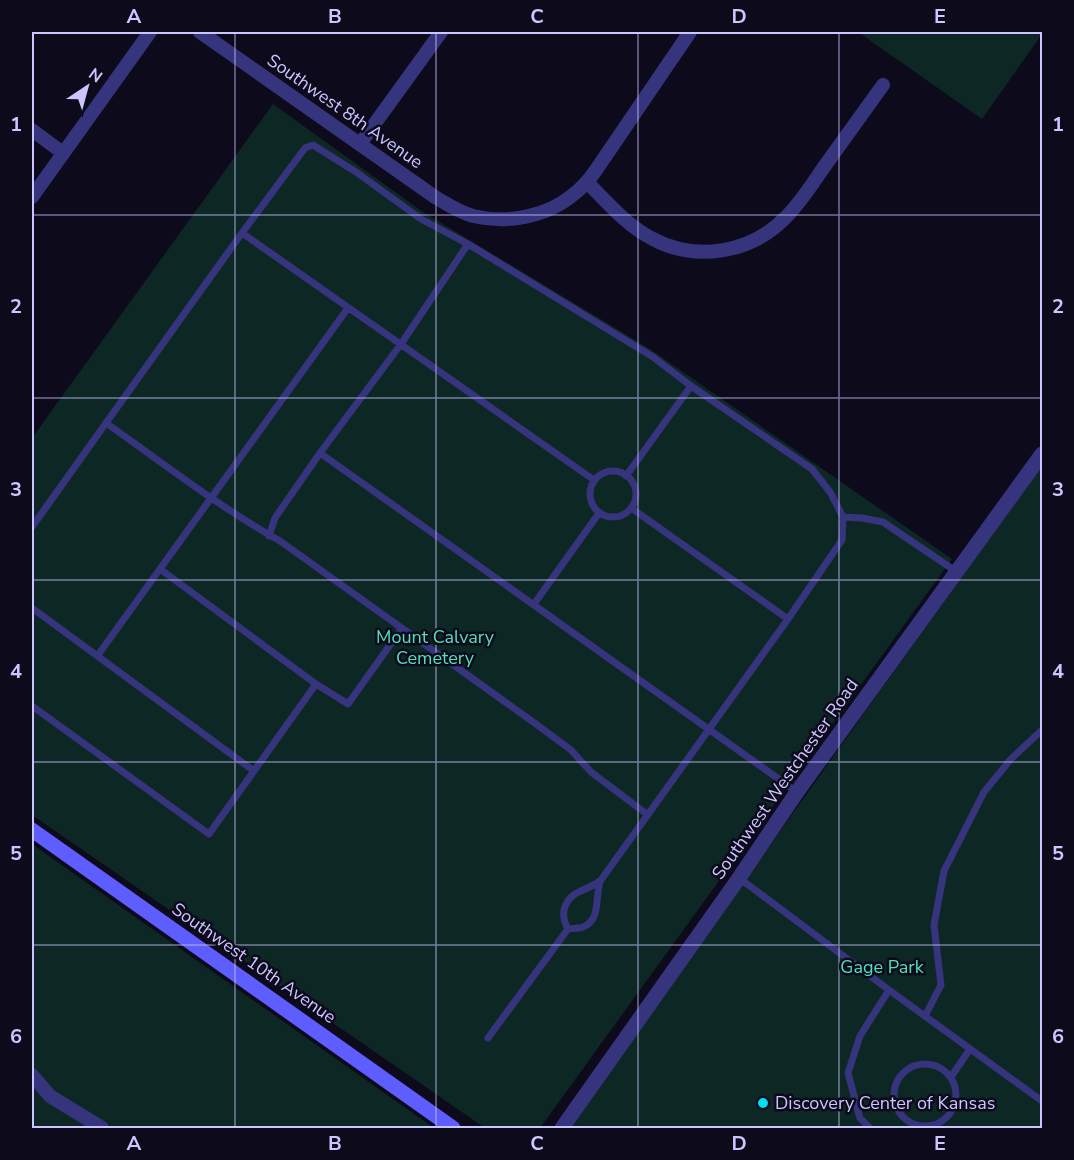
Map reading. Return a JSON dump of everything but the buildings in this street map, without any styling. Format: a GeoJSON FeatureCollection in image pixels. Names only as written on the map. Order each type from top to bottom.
{"type":"FeatureCollection","features":[{"type":"Feature","properties":{"kind":"main road","name":"Southwest 10th Avenue"},"geometry":{"type":"LineString","coordinates":[[32,830],[453,1128]]}},
{"type":"Feature","properties":{"kind":"street"},"geometry":{"type":"LineString","coordinates":[[32,197],[150,32]]}},
{"type":"Feature","properties":{"kind":"street","name":"Southwest 8th Avenue"},"geometry":{"type":"LineString","coordinates":[[200,32],[435,197],[472,215],[495,219],[532,216],[557,206],[573,196],[587,182],[690,32]]}},
{"type":"Feature","properties":{"kind":"street"},"geometry":{"type":"LineString","coordinates":[[360,144],[441,32]]}},
{"type":"Feature","properties":{"kind":"street"},"geometry":{"type":"LineString","coordinates":[[587,182],[640,232],[671,247],[691,252],[710,252],[746,244],[773,229],[794,208],[883,85]]}},
{"type":"Feature","properties":{"kind":"street"},"geometry":{"type":"LineString","coordinates":[[32,130],[63,153]]}},
{"type":"Feature","properties":{"kind":"street","name":"Southwest Westchester Road"},"geometry":{"type":"LineString","coordinates":[[562,1128],[739,878],[796,792],[1042,454]]}},
{"type":"Feature","properties":{"kind":"street"},"geometry":{"type":"LineString","coordinates":[[32,1075],[50,1096],[102,1128]]}},
{"type":"Feature","properties":{"kind":"lane"},"geometry":{"type":"LineString","coordinates":[[32,527],[242,233],[305,148],[313,145],[356,172],[421,219],[468,244],[653,357],[691,386],[812,469],[830,492],[843,517],[842,540],[788,619],[600,880],[569,900],[563,911],[568,929]]}},
{"type":"Feature","properties":{"kind":"lane"},"geometry":{"type":"LineString","coordinates":[[242,233],[594,480]]}},
{"type":"Feature","properties":{"kind":"lane"},"geometry":{"type":"LineString","coordinates":[[269,536],[275,518],[401,344],[468,244]]}},
{"type":"Feature","properties":{"kind":"lane"},"geometry":{"type":"LineString","coordinates":[[98,655],[348,308]]}},
{"type":"Feature","properties":{"kind":"lane"},"geometry":{"type":"LineString","coordinates":[[626,476],[691,386]]}},
{"type":"Feature","properties":{"kind":"lane"},"geometry":{"type":"LineString","coordinates":[[106,423],[212,498],[280,542],[571,750],[591,772],[648,815]]}},
{"type":"Feature","properties":{"kind":"lane"},"geometry":{"type":"LineString","coordinates":[[320,453],[796,792]]}},
{"type":"Feature","properties":{"kind":"lane"},"geometry":{"type":"LineString","coordinates":[[609,471],[626,476],[632,482],[635,491],[635,500],[631,508],[625,514],[616,517],[599,513],[590,498],[590,489],[594,480],[609,471]]}},
{"type":"Feature","properties":{"kind":"lane"},"geometry":{"type":"LineString","coordinates":[[631,508],[788,619]]}},
{"type":"Feature","properties":{"kind":"lane"},"geometry":{"type":"LineString","coordinates":[[534,604],[599,513]]}},
{"type":"Feature","properties":{"kind":"lane"},"geometry":{"type":"LineString","coordinates":[[843,517],[883,522],[957,572]]}},
{"type":"Feature","properties":{"kind":"lane"},"geometry":{"type":"LineString","coordinates":[[160,569],[316,684],[348,704],[402,628]]}},
{"type":"Feature","properties":{"kind":"lane"},"geometry":{"type":"LineString","coordinates":[[32,608],[254,771]]}},
{"type":"Feature","properties":{"kind":"lane"},"geometry":{"type":"LineString","coordinates":[[32,706],[209,834],[316,684]]}},
{"type":"Feature","properties":{"kind":"lane"},"geometry":{"type":"LineString","coordinates":[[925,1016],[941,985],[934,925],[944,871],[984,792],[1011,759],[1042,730]]}},
{"type":"Feature","properties":{"kind":"lane"},"geometry":{"type":"LineString","coordinates":[[739,878],[1042,1101]]}},
{"type":"Feature","properties":{"kind":"lane"},"geometry":{"type":"LineString","coordinates":[[488,1038],[568,929],[582,927],[591,922],[597,910],[597,891],[600,880]]}},
{"type":"Feature","properties":{"kind":"lane"},"geometry":{"type":"LineString","coordinates":[[866,1127],[860,1118],[848,1072],[860,1036],[889,990]]}},
{"type":"Feature","properties":{"kind":"lane"},"geometry":{"type":"LineString","coordinates":[[951,1077],[970,1049]]}},
{"type":"Feature","properties":{"kind":"lane"},"geometry":{"type":"LineString","coordinates":[[933,1064],[943,1069],[951,1077],[956,1085],[956,1105],[944,1120],[935,1125],[916,1125],[907,1121],[899,1113],[894,1092],[903,1073],[912,1066],[933,1064]]}},
{"type":"Feature","properties":{"kind":"green space"},"geometry":{"type":"Polygon","coordinates":[[[858,32],[1042,32],[1042,34],[982,119],[858,32]]]}},
{"type":"Feature","properties":{"kind":"green space","name":"Mount Calvary Cemetery"},"geometry":{"type":"Polygon","coordinates":[[[273,104],[423,212],[650,349],[952,559],[540,1128],[485,1128],[32,815],[32,438],[273,104]]]}},
{"type":"Feature","properties":{"kind":"green space","name":"Gage Park"},"geometry":{"type":"Polygon","coordinates":[[[1042,466],[1042,1128],[569,1128],[877,695],[1042,466]]]}},
{"type":"Feature","properties":{"kind":"green space"},"geometry":{"type":"Polygon","coordinates":[[[32,844],[434,1128],[32,1128],[32,844]]]}},
{"type":"Feature","properties":{"kind":"place","name":"Discovery Center of Kansas"},"geometry":{"type":"Point","coordinates":[763,1103]}}]}
